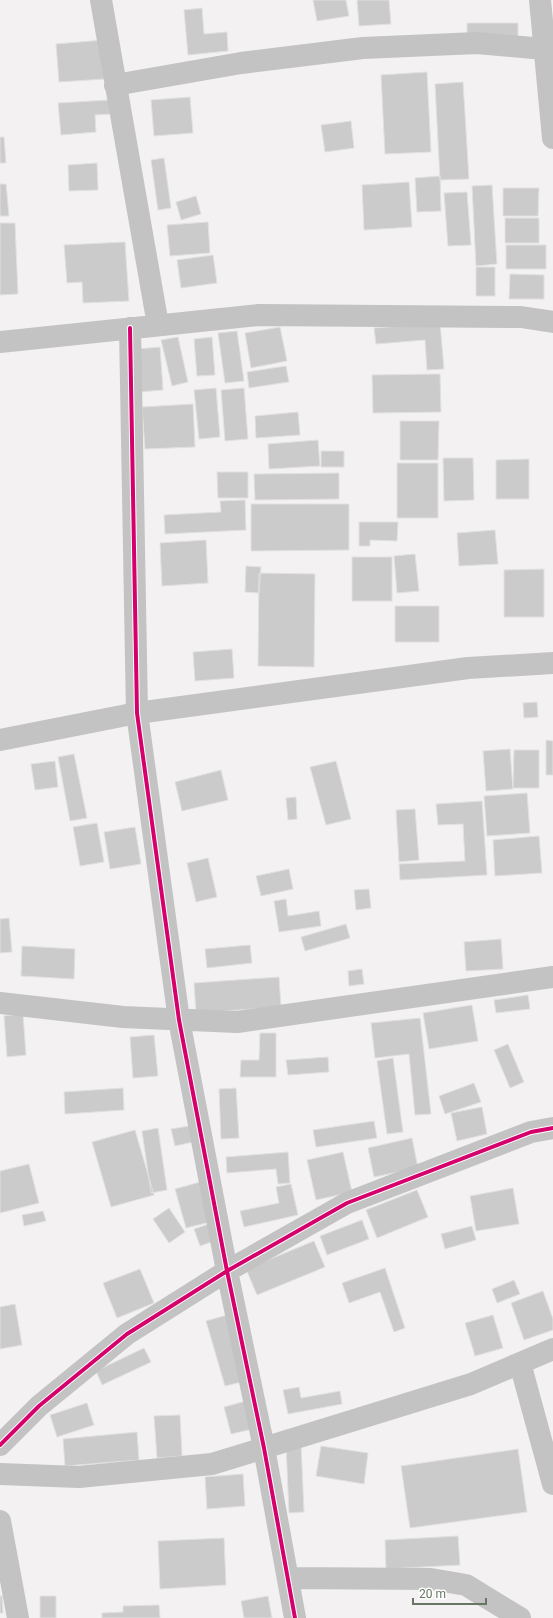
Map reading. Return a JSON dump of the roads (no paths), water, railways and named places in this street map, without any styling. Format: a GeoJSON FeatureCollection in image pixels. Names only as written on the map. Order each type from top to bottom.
{"type":"FeatureCollection","features":[{"type":"Feature","properties":{"kind":"street"},"geometry":{"type":"LineString","coordinates":[[101,0],[158,325]]}},
{"type":"Feature","properties":{"kind":"street"},"geometry":{"type":"LineString","coordinates":[[540,0],[544,49],[550,73],[553,138]]}},
{"type":"Feature","properties":{"kind":"street"},"geometry":{"type":"LineString","coordinates":[[116,85],[241,63],[363,48],[477,42],[544,49]]}},
{"type":"Feature","properties":{"kind":"street"},"geometry":{"type":"LineString","coordinates":[[0,342],[259,315],[521,317],[553,322]]}},
{"type":"Feature","properties":{"kind":"street"},"geometry":{"type":"LineString","coordinates":[[130,328],[137,713],[179,1020],[227,1271],[264,1448],[295,1618]]}},
{"type":"Feature","properties":{"kind":"street"},"geometry":{"type":"LineString","coordinates":[[0,740],[137,713],[468,668],[553,663]]}},
{"type":"Feature","properties":{"kind":"street"},"geometry":{"type":"LineString","coordinates":[[0,1003],[123,1017],[237,1022],[553,977]]}},
{"type":"Feature","properties":{"kind":"street"},"geometry":{"type":"LineString","coordinates":[[0,1445],[39,1406],[127,1334],[227,1271],[347,1203],[531,1132],[553,1128]]}},
{"type":"Feature","properties":{"kind":"street"},"geometry":{"type":"LineString","coordinates":[[0,1474],[79,1477],[204,1465],[471,1384],[553,1349]]}},
{"type":"Feature","properties":{"kind":"street"},"geometry":{"type":"LineString","coordinates":[[520,1363],[553,1484]]}},
{"type":"Feature","properties":{"kind":"street"},"geometry":{"type":"LineString","coordinates":[[0,1521],[18,1618]]}},
{"type":"Feature","properties":{"kind":"street"},"geometry":{"type":"LineString","coordinates":[[288,1578],[431,1579],[466,1585],[520,1618]]}}]}
